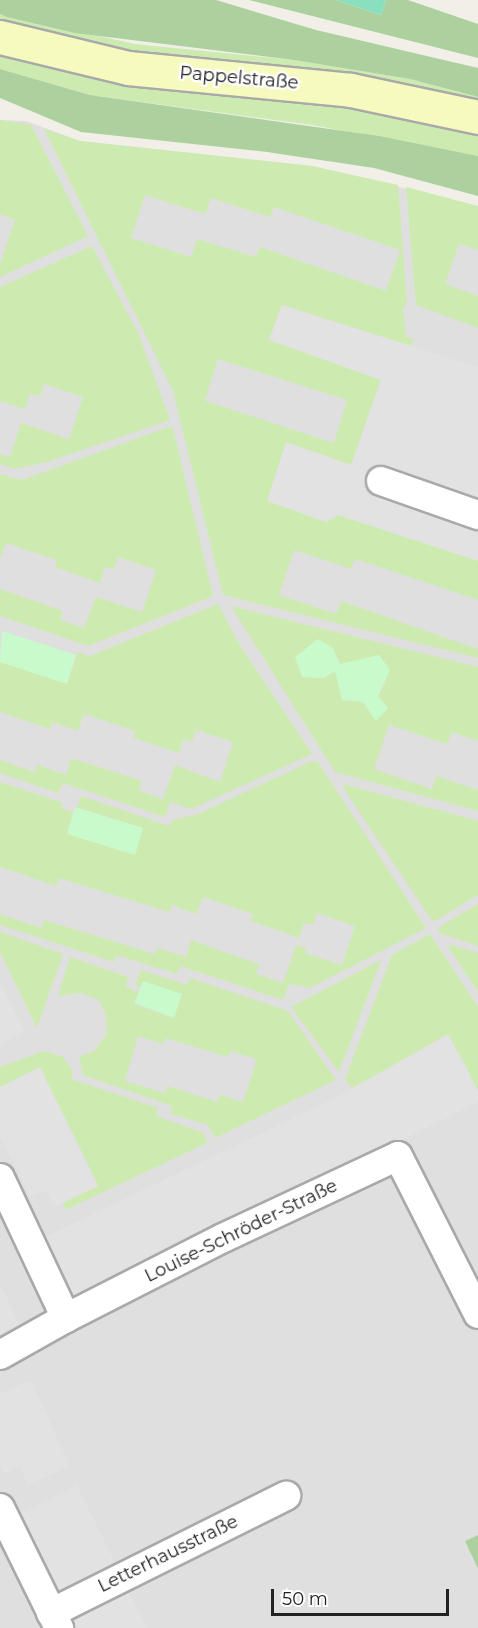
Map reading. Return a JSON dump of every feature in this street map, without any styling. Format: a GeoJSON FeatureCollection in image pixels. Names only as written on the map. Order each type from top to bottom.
{"type":"FeatureCollection","features":[{"type":"Feature","properties":{"kind":"street","name":"Pappelstraße"},"geometry":{"type":"LineString","coordinates":[[0,37],[118,66],[351,90],[478,117]]}},
{"type":"Feature","properties":{"kind":"street"},"geometry":{"type":"LineString","coordinates":[[381,481],[478,515]]}},
{"type":"Feature","properties":{"kind":"street","name":"Louise-Schröder-Straße"},"geometry":{"type":"LineString","coordinates":[[66,1318],[224,1238],[398,1156],[478,1314]]}},
{"type":"Feature","properties":{"kind":"street"},"geometry":{"type":"LineString","coordinates":[[0,1178],[66,1318],[0,1355]]}},
{"type":"Feature","properties":{"kind":"street","name":"Letterhausstraße"},"geometry":{"type":"LineString","coordinates":[[0,1508],[55,1620],[286,1496]]}},
{"type":"Feature","properties":{"kind":"shaded area"},"geometry":{"type":"Polygon","coordinates":[[[0,120],[26,121],[80,141],[312,166],[478,206],[478,1535],[465,1541],[478,1569],[478,1628],[0,1628],[0,120]]]}},
{"type":"Feature","properties":{"kind":"shaded area"},"geometry":{"type":"Polygon","coordinates":[[[282,305],[478,367],[478,561],[338,515],[326,522],[267,501],[286,442],[351,465],[381,380],[269,340],[282,305]]]}},
{"type":"Feature","properties":{"kind":"shaded area"},"geometry":{"type":"Polygon","coordinates":[[[0,982],[25,1032],[0,1045],[0,982]]]}},
{"type":"Feature","properties":{"kind":"shaded area"},"geometry":{"type":"Polygon","coordinates":[[[448,1034],[478,1091],[478,1102],[77,1302],[43,1238],[337,1097],[448,1034]]]}},
{"type":"Feature","properties":{"kind":"shaded area"},"geometry":{"type":"Polygon","coordinates":[[[40,1067],[98,1186],[54,1207],[46,1190],[30,1197],[0,1136],[0,1087],[40,1067]]]}},
{"type":"Feature","properties":{"kind":"shaded area"},"geometry":{"type":"Polygon","coordinates":[[[0,1284],[19,1324],[0,1334],[0,1284]]]}},
{"type":"Feature","properties":{"kind":"shaded area"},"geometry":{"type":"Polygon","coordinates":[[[31,1380],[70,1466],[28,1485],[20,1467],[4,1474],[0,1466],[0,1394],[31,1380]]]}},
{"type":"Feature","properties":{"kind":"shaded area"},"geometry":{"type":"Polygon","coordinates":[[[77,1485],[117,1567],[60,1594],[21,1513],[77,1485]]]}},
{"type":"Feature","properties":{"kind":"shaded area"},"geometry":{"type":"Polygon","coordinates":[[[129,1592],[147,1628],[76,1628],[73,1621],[129,1592]]]}},
{"type":"Feature","properties":{"kind":"green space"},"geometry":{"type":"Polygon","coordinates":[[[0,0],[216,0],[316,30],[478,68],[478,97],[410,79],[294,60],[75,33],[0,14],[0,0]]]}},
{"type":"Feature","properties":{"kind":"green space"},"geometry":{"type":"Polygon","coordinates":[[[249,0],[336,0],[381,15],[386,0],[408,0],[478,24],[478,58],[249,0]]]}},
{"type":"Feature","properties":{"kind":"green space"},"geometry":{"type":"Polygon","coordinates":[[[336,0],[386,0],[381,15],[336,0]]]}},
{"type":"Feature","properties":{"kind":"green space"},"geometry":{"type":"Polygon","coordinates":[[[0,14],[135,44],[294,60],[410,79],[478,97],[478,102],[376,78],[134,53],[6,23],[0,21],[0,14]]]}},
{"type":"Feature","properties":{"kind":"green space"},"geometry":{"type":"Polygon","coordinates":[[[0,54],[79,75],[378,109],[478,133],[478,156],[312,125],[90,95],[0,69],[0,54]]]}},
{"type":"Feature","properties":{"kind":"green space"},"geometry":{"type":"Polygon","coordinates":[[[0,69],[90,95],[379,136],[478,156],[478,196],[374,168],[267,152],[81,132],[0,98],[0,69]]]}},
{"type":"Feature","properties":{"kind":"green space"},"geometry":{"type":"Polygon","coordinates":[[[0,120],[31,125],[88,236],[0,277],[0,264],[15,220],[0,214],[0,120]]]}},
{"type":"Feature","properties":{"kind":"green space"},"geometry":{"type":"Polygon","coordinates":[[[44,129],[80,141],[312,166],[398,185],[407,302],[403,309],[406,337],[413,339],[411,348],[282,305],[269,339],[381,380],[351,465],[340,508],[478,544],[478,600],[355,559],[351,569],[294,550],[279,595],[336,614],[341,601],[478,649],[478,658],[223,595],[173,391],[44,129]],[[145,195],[131,238],[191,257],[197,239],[256,257],[260,247],[386,291],[400,250],[274,207],[270,217],[211,198],[205,214],[145,195]],[[218,359],[205,401],[334,443],[347,400],[218,359]]]}},
{"type":"Feature","properties":{"kind":"green space"},"geometry":{"type":"Polygon","coordinates":[[[406,187],[478,206],[478,250],[459,244],[445,284],[478,296],[478,328],[416,305],[406,187]]]}},
{"type":"Feature","properties":{"kind":"green space"},"geometry":{"type":"Polygon","coordinates":[[[92,246],[139,335],[170,420],[47,462],[15,469],[0,464],[0,454],[10,457],[21,423],[69,439],[83,397],[44,384],[40,396],[30,394],[25,409],[0,401],[0,287],[92,246]]]}},
{"type":"Feature","properties":{"kind":"green space"},"geometry":{"type":"Polygon","coordinates":[[[169,427],[173,428],[213,596],[88,646],[0,616],[0,589],[63,611],[60,620],[84,628],[96,597],[142,612],[156,570],[118,557],[114,569],[105,567],[100,583],[55,567],[57,560],[6,543],[0,559],[0,474],[22,480],[169,427]]]}},
{"type":"Feature","properties":{"kind":"green space"},"geometry":{"type":"Polygon","coordinates":[[[218,604],[238,642],[312,754],[191,809],[170,802],[165,817],[63,783],[58,793],[0,773],[0,760],[34,772],[37,765],[66,775],[71,758],[142,781],[139,791],[163,799],[175,765],[220,782],[233,742],[196,730],[192,742],[183,739],[179,753],[133,738],[135,731],[84,714],[78,731],[52,722],[50,729],[0,712],[0,662],[67,683],[78,652],[90,656],[218,604]]]}},
{"type":"Feature","properties":{"kind":"green space"},"geometry":{"type":"Polygon","coordinates":[[[231,606],[478,667],[478,741],[452,732],[447,744],[389,725],[374,769],[432,789],[436,776],[478,790],[478,811],[335,772],[231,606]],[[332,647],[342,700],[363,702],[376,720],[378,696],[387,679],[340,664],[332,647]]]}},
{"type":"Feature","properties":{"kind":"green space"},"geometry":{"type":"Polygon","coordinates":[[[2,631],[76,655],[67,684],[0,662],[2,631]]]}},
{"type":"Feature","properties":{"kind":"green space"},"geometry":{"type":"Polygon","coordinates":[[[318,639],[332,647],[340,664],[379,655],[390,670],[378,696],[388,708],[376,721],[363,702],[342,700],[335,671],[324,678],[302,677],[295,657],[318,639]]]}},
{"type":"Feature","properties":{"kind":"green space"},"geometry":{"type":"Polygon","coordinates":[[[312,761],[318,762],[426,928],[310,988],[289,984],[284,998],[280,999],[180,966],[177,974],[116,955],[114,962],[0,925],[0,914],[41,928],[44,920],[155,954],[158,948],[186,957],[191,940],[259,964],[256,974],[283,983],[296,945],[306,948],[305,953],[342,965],[355,926],[317,913],[313,925],[304,923],[299,938],[251,921],[253,914],[203,897],[196,914],[172,905],[169,912],[59,878],[56,886],[0,867],[0,782],[63,803],[61,808],[73,812],[67,834],[143,828],[77,808],[81,796],[169,826],[172,820],[198,814],[312,761]]]}},
{"type":"Feature","properties":{"kind":"green space"},"geometry":{"type":"Polygon","coordinates":[[[347,785],[478,821],[478,895],[433,922],[342,786],[347,785]]]}},
{"type":"Feature","properties":{"kind":"green space"},"geometry":{"type":"Polygon","coordinates":[[[75,807],[143,828],[135,855],[67,834],[75,807]]]}},
{"type":"Feature","properties":{"kind":"green space"},"geometry":{"type":"Polygon","coordinates":[[[478,904],[478,946],[440,933],[438,928],[478,904]]]}},
{"type":"Feature","properties":{"kind":"green space"},"geometry":{"type":"Polygon","coordinates":[[[0,932],[63,954],[37,1028],[0,952],[0,932]]]}},
{"type":"Feature","properties":{"kind":"green space"},"geometry":{"type":"Polygon","coordinates":[[[430,934],[478,1007],[478,1091],[459,1053],[403,1061],[352,1088],[345,1079],[392,955],[430,934]]]}},
{"type":"Feature","properties":{"kind":"green space"},"geometry":{"type":"Polygon","coordinates":[[[452,945],[478,953],[478,992],[448,947],[452,945]]]}},
{"type":"Feature","properties":{"kind":"green space"},"geometry":{"type":"Polygon","coordinates":[[[70,957],[128,977],[126,987],[139,992],[134,1004],[173,1018],[143,981],[141,987],[135,985],[141,970],[187,985],[190,978],[288,1011],[336,1080],[215,1138],[208,1125],[171,1114],[172,1106],[83,1075],[79,1057],[95,1050],[107,1033],[106,1016],[99,1000],[81,993],[58,996],[70,957]],[[138,1036],[125,1081],[165,1093],[168,1086],[217,1102],[220,1095],[243,1102],[257,1059],[230,1051],[228,1057],[165,1038],[163,1044],[138,1036]]]}},
{"type":"Feature","properties":{"kind":"green space"},"geometry":{"type":"Polygon","coordinates":[[[381,960],[339,1072],[291,1007],[381,960]]]}},
{"type":"Feature","properties":{"kind":"green space"},"geometry":{"type":"Polygon","coordinates":[[[143,981],[182,994],[174,1018],[135,1003],[143,981]]]}},
{"type":"Feature","properties":{"kind":"green space"},"geometry":{"type":"Polygon","coordinates":[[[44,1051],[63,1057],[73,1072],[71,1079],[158,1108],[156,1116],[204,1133],[207,1143],[65,1210],[64,1202],[98,1185],[40,1068],[0,1087],[0,1067],[44,1051]]]}},
{"type":"Feature","properties":{"kind":"green space"},"geometry":{"type":"Polygon","coordinates":[[[478,1535],[478,1569],[465,1541],[478,1535]]]}}]}
